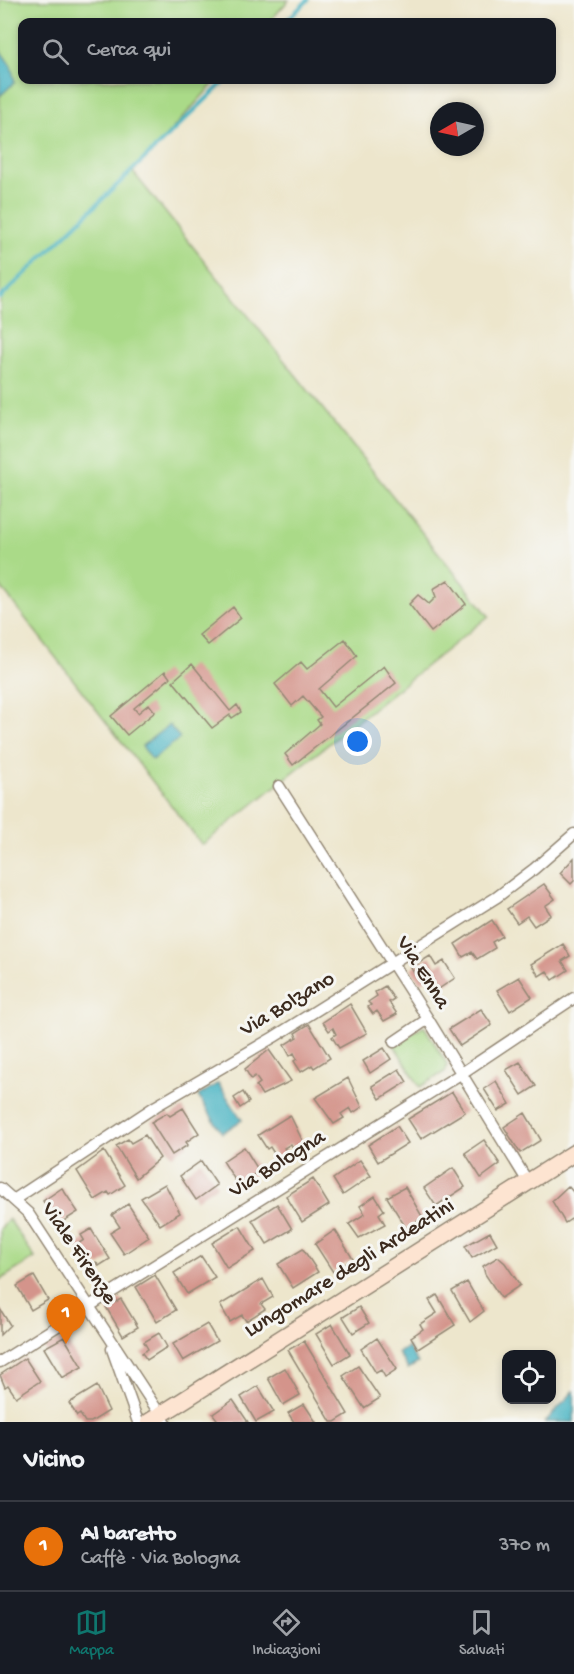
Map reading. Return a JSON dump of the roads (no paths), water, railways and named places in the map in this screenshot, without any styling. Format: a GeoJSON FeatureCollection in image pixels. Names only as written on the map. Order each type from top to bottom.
{"type":"FeatureCollection","features":[{"type":"Feature","properties":{"kind":"main road","name":"Lungomare degli Ardeatini"},"geometry":{"type":"LineString","coordinates":[[158,1420],[574,1153]]}},
{"type":"Feature","properties":{"kind":"street","name":"Via Enna"},"geometry":{"type":"LineString","coordinates":[[279,786],[393,963],[528,1182]]}},
{"type":"Feature","properties":{"kind":"street","name":"Via Bolzano"},"geometry":{"type":"LineString","coordinates":[[15,1199],[164,1101],[393,963],[497,897],[574,834]]}},
{"type":"Feature","properties":{"kind":"street","name":"Via Bologna"},"geometry":{"type":"LineString","coordinates":[[0,1362],[462,1073],[574,998]]}},
{"type":"Feature","properties":{"kind":"street"},"geometry":{"type":"LineString","coordinates":[[394,1042],[428,1019]]}},
{"type":"Feature","properties":{"kind":"street","name":"Viale Firenze"},"geometry":{"type":"LineString","coordinates":[[0,1188],[15,1199],[31,1217],[106,1332],[158,1420]]}},
{"type":"Feature","properties":{"kind":"street","name":"Viale Firenze"},"geometry":{"type":"LineString","coordinates":[[106,1332],[138,1422]]}},
{"type":"Feature","properties":{"kind":"water"},"geometry":{"type":"Polygon","coordinates":[[[0,50],[11,66],[15,82],[0,96],[0,50]]]}},
{"type":"Feature","properties":{"kind":"water"},"geometry":{"type":"Polygon","coordinates":[[[169,725],[180,738],[152,760],[142,746],[169,725]]]}},
{"type":"Feature","properties":{"kind":"water"},"geometry":{"type":"Polygon","coordinates":[[[218,1083],[242,1120],[222,1133],[198,1096],[218,1083]]]}},
{"type":"Feature","properties":{"kind":"water"},"geometry":{"type":"Polygon","coordinates":[[[408,1347],[418,1363],[408,1369],[398,1353],[408,1347]]]}},
{"type":"Feature","properties":{"kind":"water"},"geometry":{"type":"Polygon","coordinates":[[[574,1391],[574,1422],[545,1422],[574,1391]]]}},
{"type":"Feature","properties":{"kind":"waterway"},"geometry":{"type":"LineString","coordinates":[[289,18],[308,0]]}},
{"type":"Feature","properties":{"kind":"waterway"},"geometry":{"type":"LineString","coordinates":[[0,298],[222,84]]}},
{"type":"Feature","properties":{"kind":"place","name":"Al baretto"},"geometry":{"type":"Point","coordinates":[66,1344]}}]}
